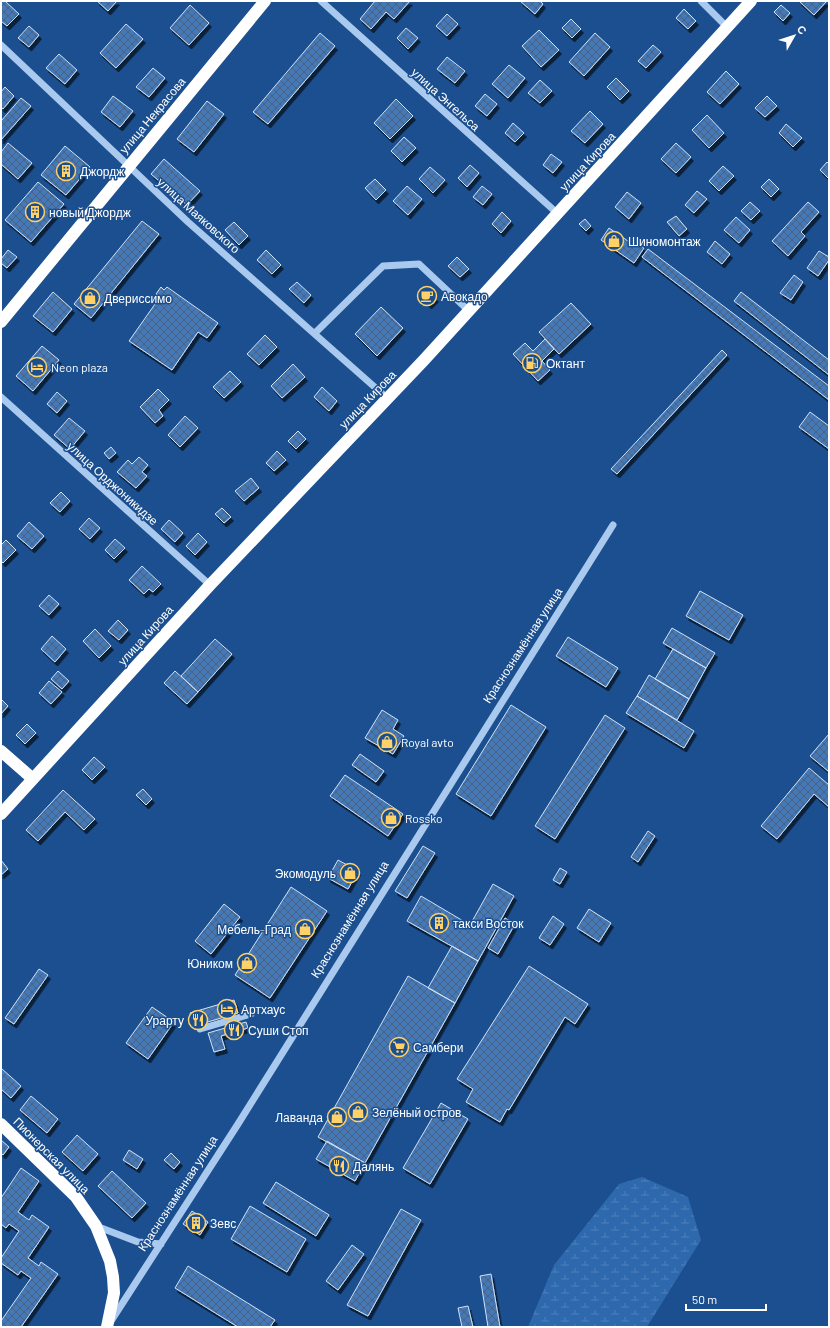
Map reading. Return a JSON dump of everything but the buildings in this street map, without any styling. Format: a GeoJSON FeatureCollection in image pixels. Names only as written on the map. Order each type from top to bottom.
{"type":"FeatureCollection","features":[{"type":"Feature","properties":{"kind":"highway","name":"улица Некрасова"},"geometry":{"type":"LineString","coordinates":[[1,322],[265,1]]}},
{"type":"Feature","properties":{"kind":"highway","name":"улица Кирова"},"geometry":{"type":"LineString","coordinates":[[1,814],[210,585],[469,311],[752,1]]}},
{"type":"Feature","properties":{"kind":"highway"},"geometry":{"type":"LineString","coordinates":[[1,751],[33,779]]}},
{"type":"Feature","properties":{"kind":"highway","name":"Пионерская улица"},"geometry":{"type":"LineString","coordinates":[[1,1124],[76,1197],[96,1226],[110,1261],[114,1293]]}},
{"type":"Feature","properties":{"kind":"highway","name":"Краснознамённая улица"},"geometry":{"type":"LineString","coordinates":[[107,1327],[114,1293]]}},
{"type":"Feature","properties":{"kind":"street","name":"улица Энгельса"},"geometry":{"type":"LineString","coordinates":[[321,1],[557,213]]}},
{"type":"Feature","properties":{"kind":"street"},"geometry":{"type":"LineString","coordinates":[[701,1],[728,27]]}},
{"type":"Feature","properties":{"kind":"street","name":"улица Маяковского"},"geometry":{"type":"LineString","coordinates":[[1,45],[130,165],[188,222],[316,333],[387,398]]}},
{"type":"Feature","properties":{"kind":"street"},"geometry":{"type":"LineString","coordinates":[[316,333],[383,266],[419,264],[469,311]]}},
{"type":"Feature","properties":{"kind":"street","name":"улица Орджоникидзе"},"geometry":{"type":"LineString","coordinates":[[1,397],[210,585]]}},
{"type":"Feature","properties":{"kind":"street","name":"Краснознамённая улица"},"geometry":{"type":"LineString","coordinates":[[107,1327],[161,1244],[613,525]]}},
{"type":"Feature","properties":{"kind":"street"},"geometry":{"type":"LineString","coordinates":[[200,1029],[251,1014]]}},
{"type":"Feature","properties":{"kind":"street"},"geometry":{"type":"LineString","coordinates":[[96,1226],[138,1242],[161,1244]]}},
{"type":"Feature","properties":{"kind":"green space"},"geometry":{"type":"Polygon","coordinates":[[[642,1177],[688,1197],[701,1240],[647,1327],[528,1327],[554,1265],[619,1184],[642,1177]]]}},
{"type":"Feature","properties":{"kind":"place","name":"Джордж"},"geometry":{"type":"Point","coordinates":[66,171]}},
{"type":"Feature","properties":{"kind":"place","name":"новый Джордж"},"geometry":{"type":"Point","coordinates":[35,212]}},
{"type":"Feature","properties":{"kind":"place","name":"Шиномонтаж"},"geometry":{"type":"Point","coordinates":[614,241]}},
{"type":"Feature","properties":{"kind":"place","name":"Авокадо"},"geometry":{"type":"Point","coordinates":[427,296]}},
{"type":"Feature","properties":{"kind":"place","name":"Двериссимо"},"geometry":{"type":"Point","coordinates":[90,298]}},
{"type":"Feature","properties":{"kind":"place","name":"Октант"},"geometry":{"type":"Point","coordinates":[532,363]}},
{"type":"Feature","properties":{"kind":"place","name":"Neon plaza"},"geometry":{"type":"Point","coordinates":[37,367]}},
{"type":"Feature","properties":{"kind":"place","name":"Royal avto"},"geometry":{"type":"Point","coordinates":[387,742]}},
{"type":"Feature","properties":{"kind":"place","name":"Rossko"},"geometry":{"type":"Point","coordinates":[391,818]}},
{"type":"Feature","properties":{"kind":"place","name":"Экомодуль"},"geometry":{"type":"Point","coordinates":[350,873]}},
{"type":"Feature","properties":{"kind":"place","name":"такси Восток"},"geometry":{"type":"Point","coordinates":[439,923]}},
{"type":"Feature","properties":{"kind":"place","name":"Мебель-Град"},"geometry":{"type":"Point","coordinates":[305,929]}},
{"type":"Feature","properties":{"kind":"place","name":"Юником"},"geometry":{"type":"Point","coordinates":[247,963]}},
{"type":"Feature","properties":{"kind":"place","name":"Артхаус"},"geometry":{"type":"Point","coordinates":[227,1009]}},
{"type":"Feature","properties":{"kind":"place","name":"Урарту"},"geometry":{"type":"Point","coordinates":[198,1020]}},
{"type":"Feature","properties":{"kind":"place","name":"Суши Стоп"},"geometry":{"type":"Point","coordinates":[234,1030]}},
{"type":"Feature","properties":{"kind":"place","name":"Самбери"},"geometry":{"type":"Point","coordinates":[399,1047]}},
{"type":"Feature","properties":{"kind":"place","name":"Зелёный остров"},"geometry":{"type":"Point","coordinates":[358,1112]}},
{"type":"Feature","properties":{"kind":"place","name":"Лаванда"},"geometry":{"type":"Point","coordinates":[337,1117]}},
{"type":"Feature","properties":{"kind":"place","name":"Далянь"},"geometry":{"type":"Point","coordinates":[339,1166]}},
{"type":"Feature","properties":{"kind":"place","name":"Зевс"},"geometry":{"type":"Point","coordinates":[196,1223]}}]}
